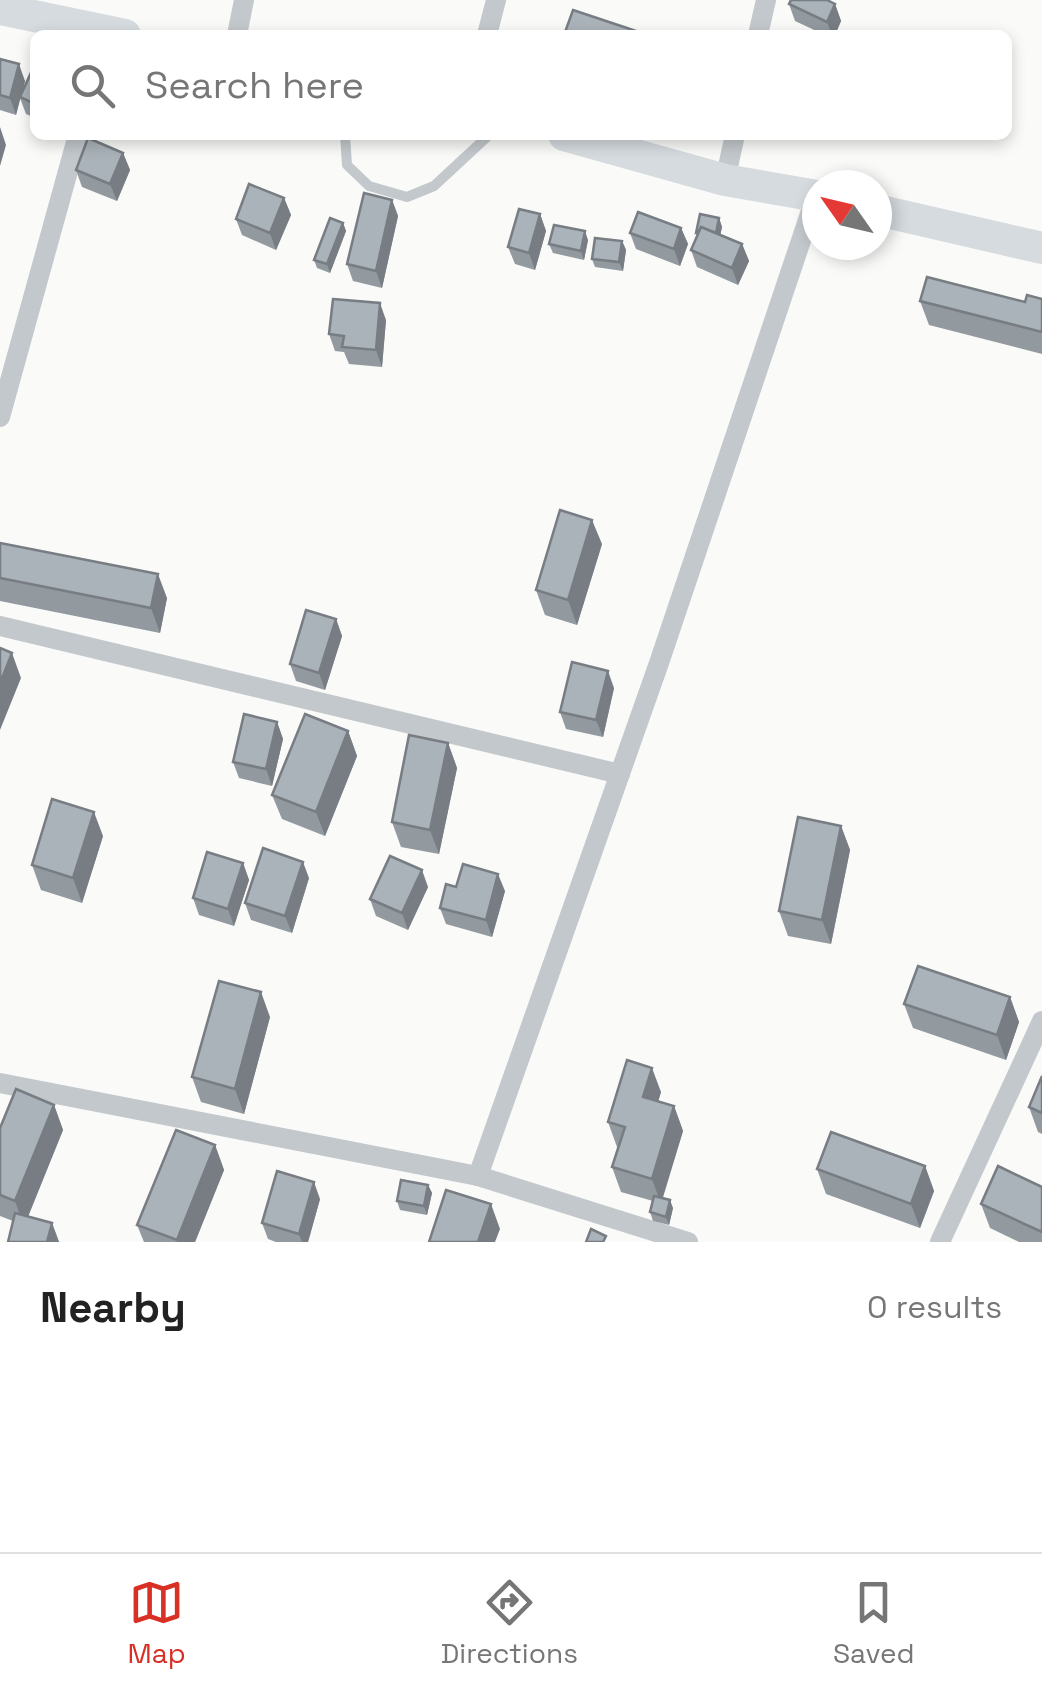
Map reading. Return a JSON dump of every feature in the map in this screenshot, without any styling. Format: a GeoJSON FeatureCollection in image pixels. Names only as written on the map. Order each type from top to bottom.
{"type":"FeatureCollection","features":[{"type":"Feature","properties":{"kind":"main road"},"geometry":{"type":"LineString","coordinates":[[0,10],[93,30]]}},
{"type":"Feature","properties":{"kind":"main road"},"geometry":{"type":"LineString","coordinates":[[582,140],[725,180],[802,194]]}},
{"type":"Feature","properties":{"kind":"main road"},"geometry":{"type":"LineString","coordinates":[[892,213],[1042,248]]}},
{"type":"Feature","properties":{"kind":"street"},"geometry":{"type":"LineString","coordinates":[[239,30],[244,0]]}},
{"type":"Feature","properties":{"kind":"street"},"geometry":{"type":"LineString","coordinates":[[489,30],[496,0]]}},
{"type":"Feature","properties":{"kind":"street"},"geometry":{"type":"LineString","coordinates":[[759,30],[766,0]]}},
{"type":"Feature","properties":{"kind":"street"},"geometry":{"type":"LineString","coordinates":[[0,417],[77,140]]}},
{"type":"Feature","properties":{"kind":"street"},"geometry":{"type":"LineString","coordinates":[[725,180],[734,140]]}},
{"type":"Feature","properties":{"kind":"street"},"geometry":{"type":"LineString","coordinates":[[478,1176],[620,774],[802,237]]}},
{"type":"Feature","properties":{"kind":"street"},"geometry":{"type":"LineString","coordinates":[[0,626],[620,774]]}},
{"type":"Feature","properties":{"kind":"street"},"geometry":{"type":"LineString","coordinates":[[940,1242],[1042,1021]]}},
{"type":"Feature","properties":{"kind":"street"},"geometry":{"type":"LineString","coordinates":[[0,1083],[478,1176],[688,1242]]}},
{"type":"Feature","properties":{"kind":"lane"},"geometry":{"type":"LineString","coordinates":[[346,140],[348,165],[369,186],[407,197],[434,186],[484,140]]}},
{"type":"Feature","properties":{"kind":"building"},"geometry":{"type":"Polygon","coordinates":[[[791,0],[827,0],[835,4],[827,22],[789,4],[791,0]]]}},
{"type":"Feature","properties":{"kind":"building"},"geometry":{"type":"Polygon","coordinates":[[[573,10],[633,30],[566,30],[573,10]]]}},
{"type":"Feature","properties":{"kind":"building"},"geometry":{"type":"Polygon","coordinates":[[[0,59],[19,64],[10,98],[0,95],[0,59]]]}},
{"type":"Feature","properties":{"kind":"building"},"geometry":{"type":"Polygon","coordinates":[[[30,75],[30,102],[20,97],[30,75]]]}},
{"type":"Feature","properties":{"kind":"building"},"geometry":{"type":"Polygon","coordinates":[[[87,140],[123,153],[110,184],[76,170],[87,140]]]}},
{"type":"Feature","properties":{"kind":"building"},"geometry":{"type":"Polygon","coordinates":[[[249,184],[284,198],[270,233],[236,219],[249,184]]]}},
{"type":"Feature","properties":{"kind":"building"},"geometry":{"type":"Polygon","coordinates":[[[364,193],[392,200],[376,271],[347,264],[364,193]]]}},
{"type":"Feature","properties":{"kind":"building"},"geometry":{"type":"Polygon","coordinates":[[[519,209],[540,214],[529,253],[508,247],[519,209]]]}},
{"type":"Feature","properties":{"kind":"building"},"geometry":{"type":"Polygon","coordinates":[[[638,212],[681,228],[674,249],[630,233],[638,212]]]}},
{"type":"Feature","properties":{"kind":"building"},"geometry":{"type":"Polygon","coordinates":[[[700,214],[719,218],[716,233],[701,227],[696,233],[700,214]]]}},
{"type":"Feature","properties":{"kind":"building"},"geometry":{"type":"Polygon","coordinates":[[[330,218],[343,223],[327,264],[314,260],[330,218]]]}},
{"type":"Feature","properties":{"kind":"building"},"geometry":{"type":"Polygon","coordinates":[[[554,225],[585,231],[581,251],[549,244],[554,225]]]}},
{"type":"Feature","properties":{"kind":"building"},"geometry":{"type":"Polygon","coordinates":[[[701,227],[742,244],[732,268],[691,250],[701,227]]]}},
{"type":"Feature","properties":{"kind":"building"},"geometry":{"type":"Polygon","coordinates":[[[595,238],[622,241],[619,262],[592,259],[595,238]]]}},
{"type":"Feature","properties":{"kind":"building"},"geometry":{"type":"Polygon","coordinates":[[[927,277],[1025,302],[1027,295],[1042,299],[1042,332],[920,301],[927,277]]]}},
{"type":"Feature","properties":{"kind":"building"},"geometry":{"type":"Polygon","coordinates":[[[333,299],[380,303],[376,350],[342,347],[344,336],[329,334],[333,299]]]}},
{"type":"Feature","properties":{"kind":"building"},"geometry":{"type":"Polygon","coordinates":[[[560,510],[592,520],[568,600],[536,590],[560,510]]]}},
{"type":"Feature","properties":{"kind":"building"},"geometry":{"type":"Polygon","coordinates":[[[0,543],[158,574],[151,608],[0,578],[0,543]]]}},
{"type":"Feature","properties":{"kind":"building"},"geometry":{"type":"Polygon","coordinates":[[[306,610],[336,619],[319,673],[290,664],[306,610]]]}},
{"type":"Feature","properties":{"kind":"building"},"geometry":{"type":"Polygon","coordinates":[[[0,648],[12,653],[0,683],[0,648]]]}},
{"type":"Feature","properties":{"kind":"building"},"geometry":{"type":"Polygon","coordinates":[[[572,662],[608,671],[596,720],[560,712],[572,662]]]}},
{"type":"Feature","properties":{"kind":"building"},"geometry":{"type":"Polygon","coordinates":[[[244,714],[277,722],[266,769],[233,762],[244,714]]]}},
{"type":"Feature","properties":{"kind":"building"},"geometry":{"type":"Polygon","coordinates":[[[305,714],[348,731],[316,812],[272,795],[305,714]]]}},
{"type":"Feature","properties":{"kind":"building"},"geometry":{"type":"Polygon","coordinates":[[[409,735],[448,743],[430,830],[392,822],[409,735]]]}},
{"type":"Feature","properties":{"kind":"building"},"geometry":{"type":"Polygon","coordinates":[[[52,799],[94,812],[73,878],[32,865],[52,799]]]}},
{"type":"Feature","properties":{"kind":"building"},"geometry":{"type":"Polygon","coordinates":[[[798,817],[841,826],[822,920],[779,911],[798,817]]]}},
{"type":"Feature","properties":{"kind":"building"},"geometry":{"type":"Polygon","coordinates":[[[263,848],[303,862],[285,916],[245,903],[263,848]]]}},
{"type":"Feature","properties":{"kind":"building"},"geometry":{"type":"Polygon","coordinates":[[[207,852],[243,863],[228,909],[193,898],[207,852]]]}},
{"type":"Feature","properties":{"kind":"building"},"geometry":{"type":"Polygon","coordinates":[[[390,856],[422,870],[402,913],[370,899],[390,856]]]}},
{"type":"Feature","properties":{"kind":"building"},"geometry":{"type":"Polygon","coordinates":[[[463,864],[498,874],[486,920],[440,908],[446,884],[456,887],[463,864]]]}},
{"type":"Feature","properties":{"kind":"building"},"geometry":{"type":"Polygon","coordinates":[[[918,966],[1010,997],[997,1035],[904,1004],[918,966]]]}},
{"type":"Feature","properties":{"kind":"building"},"geometry":{"type":"Polygon","coordinates":[[[219,981],[261,992],[235,1089],[192,1077],[219,981]]]}},
{"type":"Feature","properties":{"kind":"building"},"geometry":{"type":"Polygon","coordinates":[[[627,1060],[652,1068],[643,1097],[674,1106],[652,1179],[612,1167],[625,1127],[608,1122],[627,1060]]]}},
{"type":"Feature","properties":{"kind":"building"},"geometry":{"type":"Polygon","coordinates":[[[1042,1076],[1042,1113],[1029,1107],[1042,1076]]]}},
{"type":"Feature","properties":{"kind":"building"},"geometry":{"type":"Polygon","coordinates":[[[16,1089],[54,1105],[15,1201],[0,1195],[0,1128],[16,1089]]]}},
{"type":"Feature","properties":{"kind":"building"},"geometry":{"type":"Polygon","coordinates":[[[176,1130],[215,1145],[177,1240],[137,1225],[176,1130]]]}},
{"type":"Feature","properties":{"kind":"building"},"geometry":{"type":"Polygon","coordinates":[[[831,1132],[925,1166],[911,1204],[817,1169],[831,1132]]]}},
{"type":"Feature","properties":{"kind":"building"},"geometry":{"type":"Polygon","coordinates":[[[998,1166],[1042,1187],[1042,1232],[981,1204],[998,1166]]]}},
{"type":"Feature","properties":{"kind":"building"},"geometry":{"type":"Polygon","coordinates":[[[277,1171],[314,1182],[299,1234],[262,1223],[277,1171]]]}},
{"type":"Feature","properties":{"kind":"building"},"geometry":{"type":"Polygon","coordinates":[[[401,1180],[428,1185],[424,1206],[397,1201],[401,1180]]]}},
{"type":"Feature","properties":{"kind":"building"},"geometry":{"type":"Polygon","coordinates":[[[446,1190],[491,1204],[478,1242],[429,1242],[446,1190]]]}},
{"type":"Feature","properties":{"kind":"building"},"geometry":{"type":"Polygon","coordinates":[[[654,1196],[670,1200],[666,1217],[650,1212],[654,1196]]]}},
{"type":"Feature","properties":{"kind":"building"},"geometry":{"type":"Polygon","coordinates":[[[15,1213],[52,1223],[47,1242],[8,1242],[15,1213]]]}},
{"type":"Feature","properties":{"kind":"building"},"geometry":{"type":"Polygon","coordinates":[[[591,1229],[606,1236],[603,1242],[586,1242],[591,1229]]]}}]}
